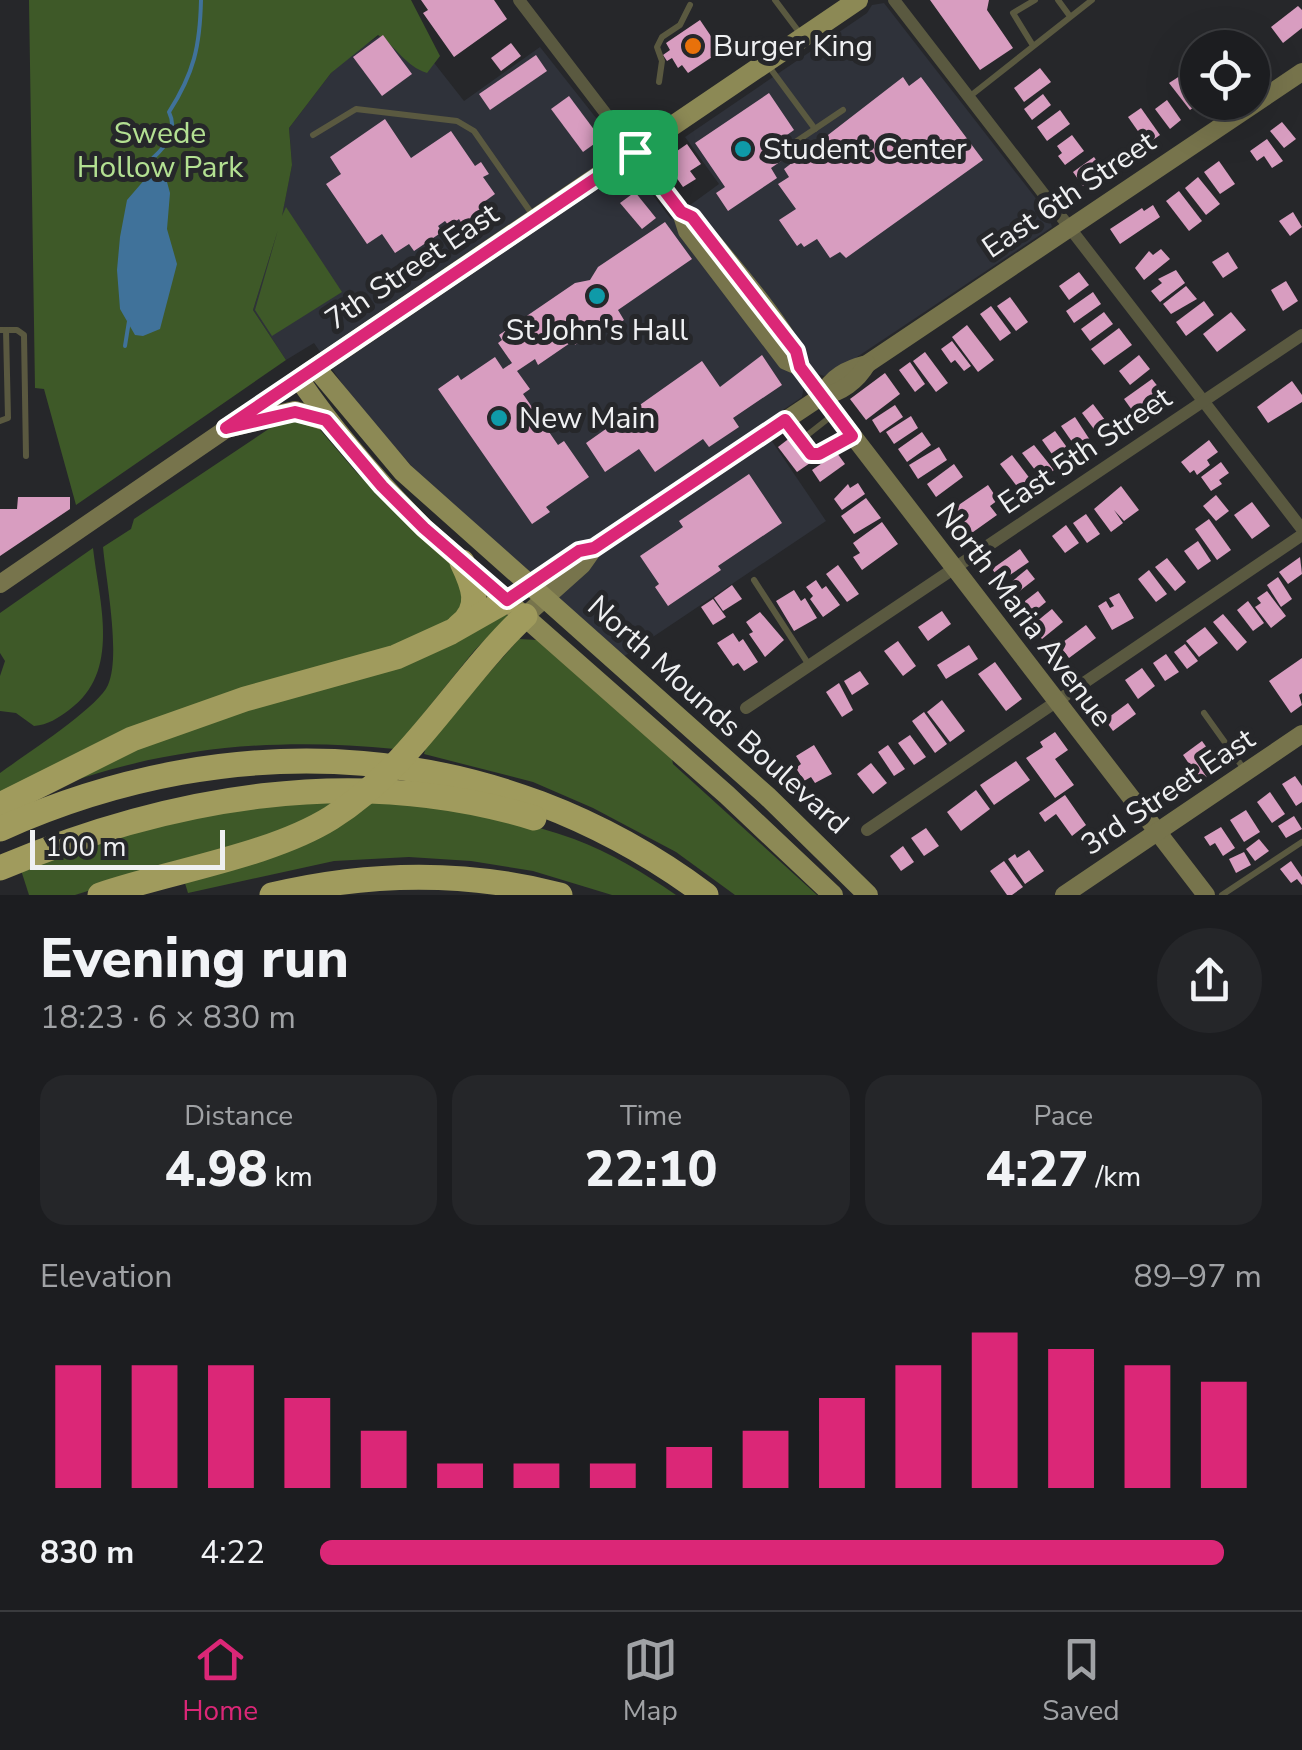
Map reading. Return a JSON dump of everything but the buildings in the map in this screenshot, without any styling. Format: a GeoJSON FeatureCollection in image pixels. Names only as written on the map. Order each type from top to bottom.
{"type":"FeatureCollection","features":[{"type":"Feature","properties":{"kind":"highway"},"geometry":{"type":"LineString","coordinates":[[451,632],[470,618],[474,605],[474,592],[462,562]]}},
{"type":"Feature","properties":{"kind":"highway"},"geometry":{"type":"LineString","coordinates":[[0,829],[15,806],[132,738],[245,699],[374,664],[526,601]]}},
{"type":"Feature","properties":{"kind":"highway"},"geometry":{"type":"LineString","coordinates":[[100,895],[267,846],[329,820],[380,780],[526,601]]}},
{"type":"Feature","properties":{"kind":"highway"},"geometry":{"type":"LineString","coordinates":[[15,806],[178,771],[268,760],[328,760],[400,767],[488,786],[575,818],[634,848],[706,895]]}},
{"type":"Feature","properties":{"kind":"highway"},"geometry":{"type":"LineString","coordinates":[[0,868],[50,846],[124,822],[194,805],[291,792],[391,791],[480,804],[634,848]]}},
{"type":"Feature","properties":{"kind":"highway"},"geometry":{"type":"LineString","coordinates":[[272,895],[336,882],[407,876],[476,879],[560,895]]}},
{"type":"Feature","properties":{"kind":"main road","name":"7th Street East"},"geometry":{"type":"LineString","coordinates":[[308,374],[858,0]]}},
{"type":"Feature","properties":{"kind":"main road","name":"North Mounds Boulevard"},"geometry":{"type":"LineString","coordinates":[[308,374],[326,420],[382,486],[462,562],[526,601],[767,796],[868,895]]}},
{"type":"Feature","properties":{"kind":"main road","name":"North Mounds Boulevard"},"geometry":{"type":"LineString","coordinates":[[308,374],[329,387],[403,472],[526,601],[833,895]]}},
{"type":"Feature","properties":{"kind":"main road"},"geometry":{"type":"LineString","coordinates":[[226,428],[295,412],[326,420]]}},
{"type":"Feature","properties":{"kind":"street","name":"North Maria Avenue"},"geometry":{"type":"LineString","coordinates":[[519,0],[681,212],[692,217],[760,303],[796,351],[800,367],[1206,895]]}},
{"type":"Feature","properties":{"kind":"street"},"geometry":{"type":"LineString","coordinates":[[867,830],[1302,532],[894,0]]}},
{"type":"Feature","properties":{"kind":"street","name":"East 6th Street"},"geometry":{"type":"LineString","coordinates":[[526,601],[582,565],[594,548],[822,396],[836,377],[867,364],[1302,72]]}},
{"type":"Feature","properties":{"kind":"street","name":"East 5th Street"},"geometry":{"type":"LineString","coordinates":[[746,708],[1302,335]]}},
{"type":"Feature","properties":{"kind":"street","name":"7th Street East"},"geometry":{"type":"LineString","coordinates":[[0,584],[308,374]]}},
{"type":"Feature","properties":{"kind":"street","name":"3rd Street East"},"geometry":{"type":"LineString","coordinates":[[1064,895],[1302,734]]}},
{"type":"Feature","properties":{"kind":"lane"},"geometry":{"type":"LineString","coordinates":[[774,0],[804,37]]}},
{"type":"Feature","properties":{"kind":"lane"},"geometry":{"type":"LineString","coordinates":[[1032,44],[1014,13],[1035,0]]}},
{"type":"Feature","properties":{"kind":"lane"},"geometry":{"type":"LineString","coordinates":[[1058,0],[1070,16]]}},
{"type":"Feature","properties":{"kind":"lane"},"geometry":{"type":"LineString","coordinates":[[968,96],[1092,0]]}},
{"type":"Feature","properties":{"kind":"lane"},"geometry":{"type":"LineString","coordinates":[[659,82],[662,60],[657,47],[662,38],[680,25],[690,5]]}},
{"type":"Feature","properties":{"kind":"lane"},"geometry":{"type":"LineString","coordinates":[[766,62],[815,129]]}},
{"type":"Feature","properties":{"kind":"lane"},"geometry":{"type":"LineString","coordinates":[[313,135],[356,110],[385,110],[457,121],[474,131],[536,219]]}},
{"type":"Feature","properties":{"kind":"lane"},"geometry":{"type":"LineString","coordinates":[[791,145],[843,110]]}},
{"type":"Feature","properties":{"kind":"lane"},"geometry":{"type":"LineString","coordinates":[[0,421],[8,418],[3,330],[17,330],[24,334],[26,456]]}},
{"type":"Feature","properties":{"kind":"lane"},"geometry":{"type":"LineString","coordinates":[[800,440],[835,413]]}},
{"type":"Feature","properties":{"kind":"lane"},"geometry":{"type":"LineString","coordinates":[[785,420],[811,454],[819,454],[852,436]]}},
{"type":"Feature","properties":{"kind":"lane"},"geometry":{"type":"LineString","coordinates":[[754,580],[810,666]]}},
{"type":"Feature","properties":{"kind":"lane"},"geometry":{"type":"LineString","coordinates":[[1204,713],[1246,772]]}},
{"type":"Feature","properties":{"kind":"lane"},"geometry":{"type":"LineString","coordinates":[[1222,895],[1302,842]]}},
{"type":"Feature","properties":{"kind":"shaded area"},"geometry":{"type":"Polygon","coordinates":[[[884,3],[1048,214],[1052,227],[836,371],[824,376],[813,372],[802,397],[761,425],[826,521],[623,657],[416,471],[355,402],[314,343],[286,360],[253,310],[281,220],[292,165],[289,128],[331,73],[355,51],[402,22],[464,101],[540,47],[649,185],[671,219],[719,184],[685,137],[867,13],[872,5],[884,3]]]}},
{"type":"Feature","properties":{"kind":"green space","name":"Swede Hollow Park"},"geometry":{"type":"Polygon","coordinates":[[[29,0],[411,0],[440,56],[427,73],[413,66],[378,35],[331,73],[289,128],[292,165],[282,216],[286,207],[342,292],[272,336],[255,310],[278,230],[253,310],[286,360],[76,505],[44,389],[35,388],[29,0]]]}},
{"type":"Feature","properties":{"kind":"green space"},"geometry":{"type":"Polygon","coordinates":[[[292,420],[316,425],[357,473],[451,560],[464,597],[456,617],[433,631],[0,797],[0,773],[90,706],[108,685],[113,637],[103,547],[131,529],[134,519],[276,424],[292,420]]]}},
{"type":"Feature","properties":{"kind":"green space"},"geometry":{"type":"Polygon","coordinates":[[[93,548],[103,635],[96,676],[69,710],[48,723],[34,726],[16,713],[0,711],[0,676],[5,661],[0,653],[0,613],[93,548]]]}},
{"type":"Feature","properties":{"kind":"green space"},"geometry":{"type":"Polygon","coordinates":[[[503,612],[508,616],[474,651],[395,749],[315,744],[236,747],[157,758],[79,779],[112,757],[503,612]]]}},
{"type":"Feature","properties":{"kind":"green space"},"geometry":{"type":"Polygon","coordinates":[[[519,639],[537,640],[817,895],[735,895],[676,852],[593,808],[533,782],[424,754],[427,743],[519,639]]]}},
{"type":"Feature","properties":{"kind":"green space"},"geometry":{"type":"Polygon","coordinates":[[[378,798],[400,799],[553,832],[614,857],[676,895],[612,895],[533,871],[409,857],[334,861],[188,893],[184,880],[345,823],[378,798]]]}},
{"type":"Feature","properties":{"kind":"green space"},"geometry":{"type":"Polygon","coordinates":[[[344,799],[297,826],[75,895],[29,895],[20,867],[187,814],[344,799]]]}},
{"type":"Feature","properties":{"kind":"water"},"geometry":{"type":"Polygon","coordinates":[[[151,166],[164,171],[170,193],[167,229],[177,264],[160,329],[143,336],[135,335],[120,309],[117,270],[127,200],[151,166]]]}},
{"type":"Feature","properties":{"kind":"waterway"},"geometry":{"type":"LineString","coordinates":[[153,169],[153,158],[172,131],[169,112],[194,59],[201,0]]}},
{"type":"Feature","properties":{"kind":"waterway"},"geometry":{"type":"LineString","coordinates":[[125,346],[129,321]]}},
{"type":"Feature","properties":{"kind":"place","name":"Burger King"},"geometry":{"type":"Point","coordinates":[693,46]}},
{"type":"Feature","properties":{"kind":"place","name":"Student Center"},"geometry":{"type":"Point","coordinates":[743,149]}},
{"type":"Feature","properties":{"kind":"place","name":"St John's Hall"},"geometry":{"type":"Point","coordinates":[597,296]}},
{"type":"Feature","properties":{"kind":"place","name":"New Main"},"geometry":{"type":"Point","coordinates":[499,418]}},
{"type":"Feature","properties":{"kind":"route"},"geometry":{"type":"LineString","coordinates":[[635,152],[760,303],[796,351],[800,367],[852,436],[819,454],[811,454],[785,420],[594,548],[579,551],[507,600],[424,528],[326,420],[295,412],[226,428],[543,215],[635,152]]}}]}
